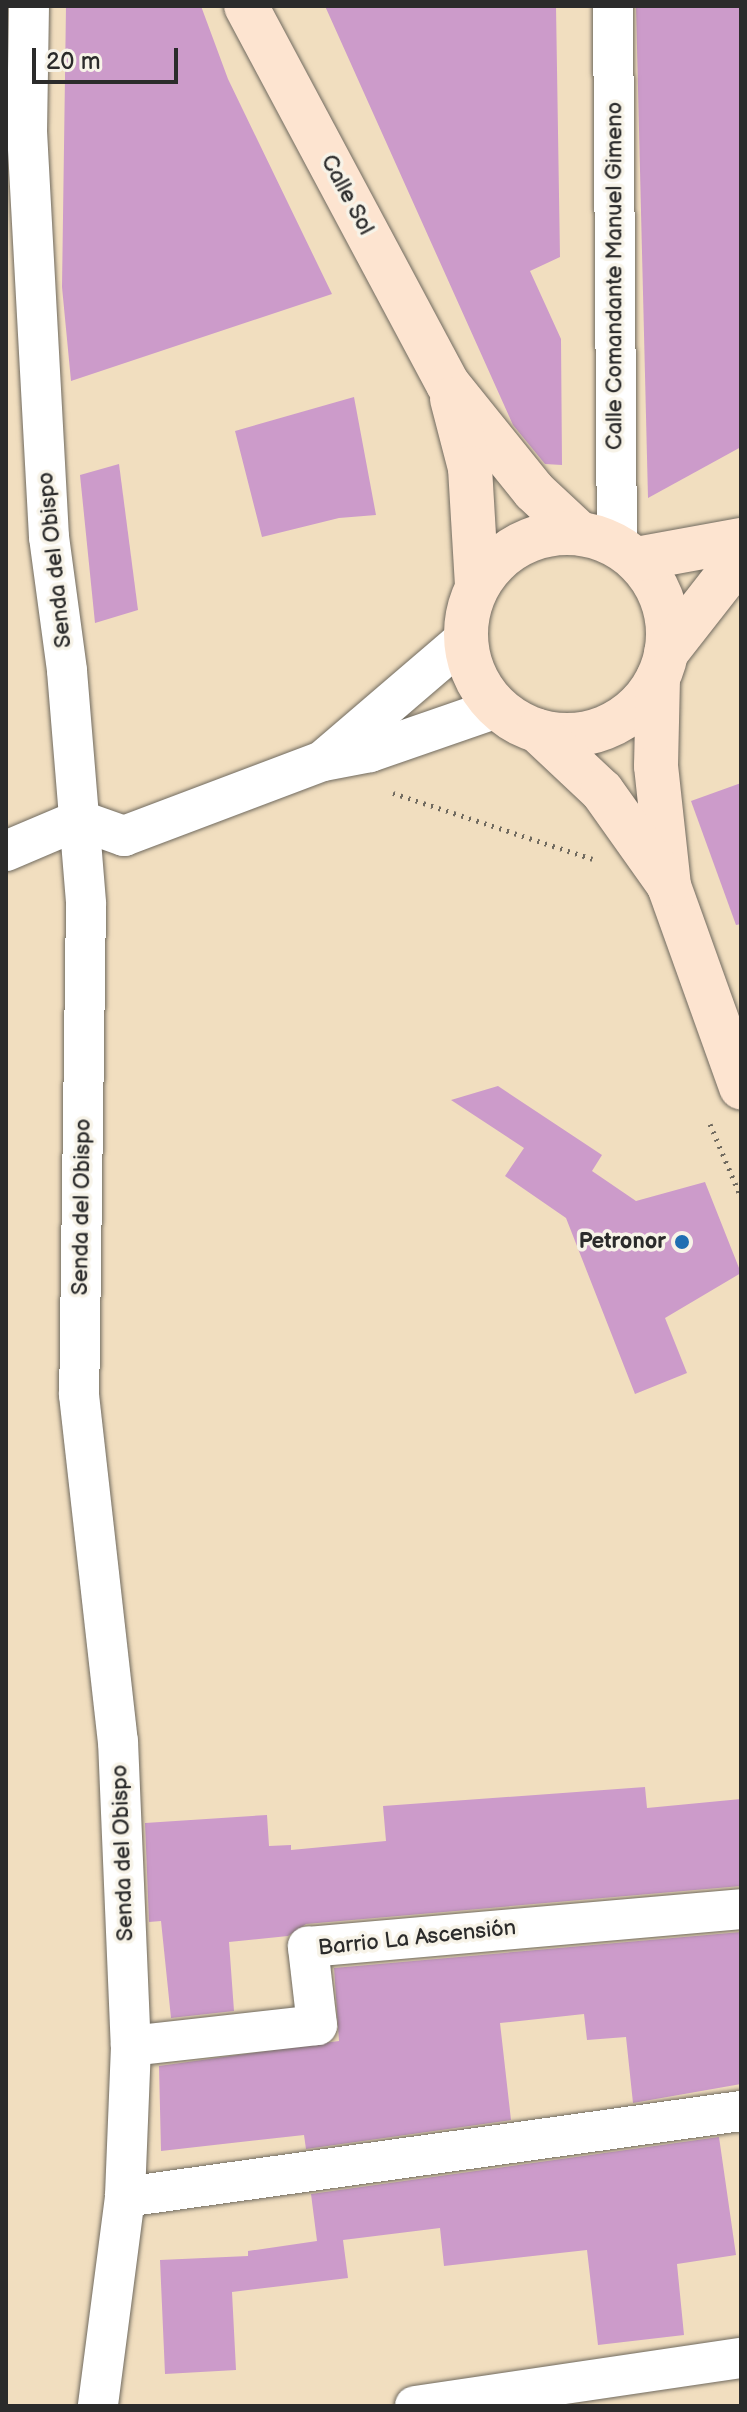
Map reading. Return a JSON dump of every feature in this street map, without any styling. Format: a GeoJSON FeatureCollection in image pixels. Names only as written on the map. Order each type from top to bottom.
{"type":"FeatureCollection","features":[{"type":"Feature","properties":{"kind":"main road","name":"Calle Sol"},"geometry":{"type":"LineString","coordinates":[[246,6],[448,384]]}},
{"type":"Feature","properties":{"kind":"main road"},"geometry":{"type":"LineString","coordinates":[[448,384],[534,491],[611,546],[659,591],[667,621],[656,766],[669,886],[741,1087]]}},
{"type":"Feature","properties":{"kind":"main road"},"geometry":{"type":"LineString","coordinates":[[448,384],[470,468],[477,586],[466,638],[470,663],[497,708],[538,731],[602,791],[669,886]]}},
{"type":"Feature","properties":{"kind":"main road"},"geometry":{"type":"LineString","coordinates":[[477,586],[495,562],[519,544],[549,533],[611,546],[741,540]]}},
{"type":"Feature","properties":{"kind":"main road"},"geometry":{"type":"LineString","coordinates":[[538,731],[566,736],[594,732],[642,702],[662,666],[741,557]]}},
{"type":"Feature","properties":{"kind":"street","name":"Senda del Obispo"},"geometry":{"type":"LineString","coordinates":[[29,6],[16,132],[49,537],[86,904],[79,1395],[118,1741],[131,2046],[125,2197],[98,2406]]}},
{"type":"Feature","properties":{"kind":"street","name":"Calle Comandante Manuel Gimeno"},"geometry":{"type":"LineString","coordinates":[[611,546],[613,6]]}},
{"type":"Feature","properties":{"kind":"street"},"geometry":{"type":"LineString","coordinates":[[323,761],[466,638]]}},
{"type":"Feature","properties":{"kind":"street"},"geometry":{"type":"LineString","coordinates":[[6,851],[79,820],[124,836],[323,761],[370,752],[497,708]]}},
{"type":"Feature","properties":{"kind":"street","name":"Barrio La Ascensión"},"geometry":{"type":"LineString","coordinates":[[131,2046],[317,2025],[308,1947],[741,1909]]}},
{"type":"Feature","properties":{"kind":"street"},"geometry":{"type":"LineString","coordinates":[[125,2197],[740,2120]]}},
{"type":"Feature","properties":{"kind":"street"},"geometry":{"type":"LineString","coordinates":[[415,2406],[741,2358]]}},
{"type":"Feature","properties":{"kind":"path"},"geometry":{"type":"LineString","coordinates":[[370,752],[388,792],[593,859],[605,869]]}},
{"type":"Feature","properties":{"kind":"path"},"geometry":{"type":"LineString","coordinates":[[707,1117],[741,1197]]}},
{"type":"Feature","properties":{"kind":"building"},"geometry":{"type":"Polygon","coordinates":[[[66,6],[201,6],[228,79],[332,294],[71,381],[62,287],[66,6]]]}},
{"type":"Feature","properties":{"kind":"building"},"geometry":{"type":"Polygon","coordinates":[[[325,6],[556,6],[560,257],[530,271],[561,339],[562,465],[545,464],[513,425],[325,6]]]}},
{"type":"Feature","properties":{"kind":"building"},"geometry":{"type":"Polygon","coordinates":[[[636,6],[741,6],[741,447],[648,498],[636,6]]]}},
{"type":"Feature","properties":{"kind":"building"},"geometry":{"type":"Polygon","coordinates":[[[354,397],[376,515],[339,518],[262,537],[235,431],[354,397]]]}},
{"type":"Feature","properties":{"kind":"building"},"geometry":{"type":"Polygon","coordinates":[[[119,464],[138,610],[95,623],[80,475],[119,464]]]}},
{"type":"Feature","properties":{"kind":"building"},"geometry":{"type":"Polygon","coordinates":[[[741,783],[741,924],[736,925],[691,801],[741,783]]]}},
{"type":"Feature","properties":{"kind":"building"},"geometry":{"type":"Polygon","coordinates":[[[498,1086],[602,1155],[592,1171],[636,1201],[705,1182],[741,1273],[665,1318],[687,1373],[635,1394],[566,1218],[505,1176],[524,1148],[451,1100],[498,1086]]]}},
{"type":"Feature","properties":{"kind":"building"},"geometry":{"type":"Polygon","coordinates":[[[645,1787],[647,1808],[741,1799],[741,1886],[306,1924],[288,1936],[229,1942],[234,2011],[171,2018],[161,1921],[149,1922],[145,1823],[267,1815],[269,1846],[291,1845],[291,1850],[386,1841],[383,1806],[645,1787]]]}},
{"type":"Feature","properties":{"kind":"building"},"geometry":{"type":"Polygon","coordinates":[[[741,1932],[741,2084],[633,2103],[626,2037],[587,2040],[584,2014],[500,2023],[511,2120],[306,2149],[304,2135],[161,2151],[159,2066],[339,2041],[334,1968],[741,1932]]]}},
{"type":"Feature","properties":{"kind":"building"},"geometry":{"type":"Polygon","coordinates":[[[719,2137],[736,2255],[677,2264],[684,2335],[598,2345],[587,2250],[444,2266],[440,2228],[343,2240],[348,2278],[232,2292],[236,2370],[165,2374],[160,2260],[248,2256],[248,2251],[317,2241],[311,2194],[719,2137]]]}},
{"type":"Feature","properties":{"kind":"place","name":"Petronor"},"geometry":{"type":"Point","coordinates":[682,1242]}}]}
